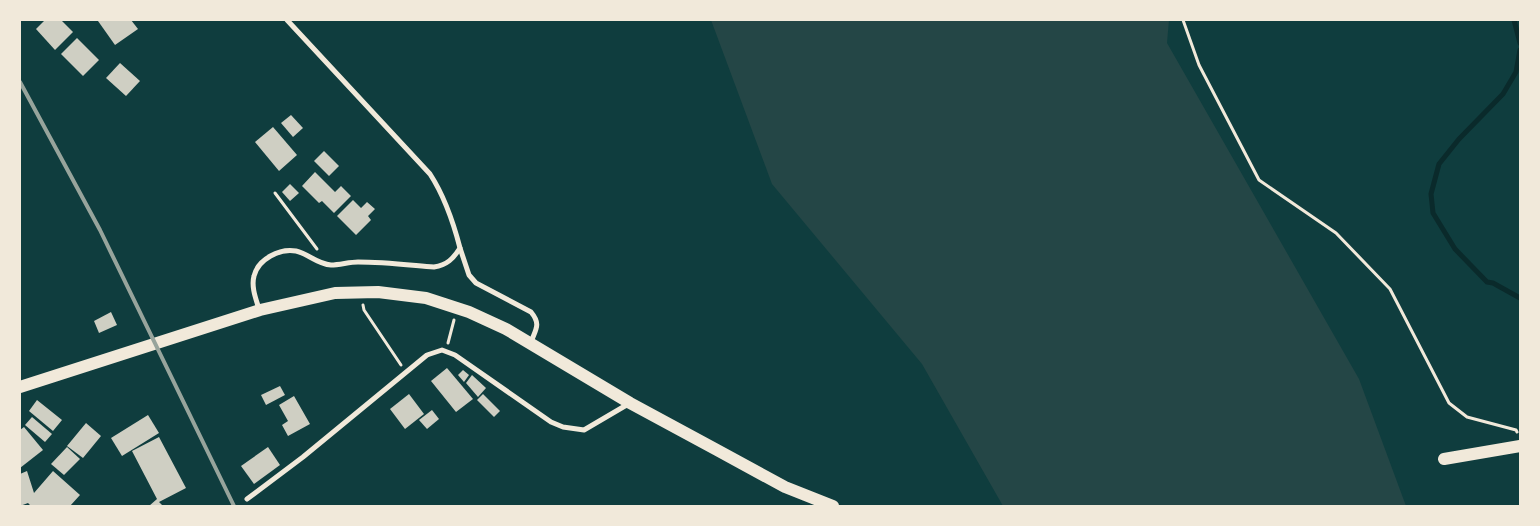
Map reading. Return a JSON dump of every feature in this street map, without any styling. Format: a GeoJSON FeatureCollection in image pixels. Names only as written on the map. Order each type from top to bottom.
{"type":"FeatureCollection","features":[{"type":"Feature","properties":{"kind":"main road"},"geometry":{"type":"LineString","coordinates":[[20,388],[260,310],[335,293],[378,292],[426,298],[469,312],[506,329],[630,403],[785,487],[834,506]]}},
{"type":"Feature","properties":{"kind":"main road"},"geometry":{"type":"LineString","coordinates":[[1444,459],[1520,446]]}},
{"type":"Feature","properties":{"kind":"street"},"geometry":{"type":"LineString","coordinates":[[287,20],[430,174],[452,215],[469,275],[476,283],[531,312],[536,318],[538,324],[530,343]]}},
{"type":"Feature","properties":{"kind":"street"},"geometry":{"type":"LineString","coordinates":[[260,310],[253,289],[254,276],[259,265],[270,256],[284,251],[297,251],[322,263],[329,264],[356,262],[434,267],[445,266],[454,258],[460,248]]}},
{"type":"Feature","properties":{"kind":"street"},"geometry":{"type":"LineString","coordinates":[[246,500],[304,457],[427,355],[442,350],[455,355],[551,422],[563,426],[584,430],[630,403]]}},
{"type":"Feature","properties":{"kind":"path"},"geometry":{"type":"LineString","coordinates":[[1183,20],[1199,65],[1260,180],[1336,233],[1390,289],[1449,403],[1467,417],[1516,430],[1520,438]]}},
{"type":"Feature","properties":{"kind":"path"},"geometry":{"type":"LineString","coordinates":[[275,193],[329,264]]}},
{"type":"Feature","properties":{"kind":"path"},"geometry":{"type":"LineString","coordinates":[[362,292],[364,310],[406,373]]}},
{"type":"Feature","properties":{"kind":"path"},"geometry":{"type":"LineString","coordinates":[[446,352],[454,320]]}},
{"type":"Feature","properties":{"kind":"shaded area"},"geometry":{"type":"Polygon","coordinates":[[[711,20],[1169,20],[1167,43],[1359,379],[1406,506],[1003,506],[922,364],[772,184],[711,20]]]}},
{"type":"Feature","properties":{"kind":"building"},"geometry":{"type":"Polygon","coordinates":[[[45,20],[61,20],[73,32],[55,50],[36,29],[45,20]]]}},
{"type":"Feature","properties":{"kind":"building"},"geometry":{"type":"Polygon","coordinates":[[[131,20],[138,29],[115,45],[98,21],[131,20]]]}},
{"type":"Feature","properties":{"kind":"building"},"geometry":{"type":"Polygon","coordinates":[[[77,38],[99,60],[83,76],[61,54],[77,38]]]}},
{"type":"Feature","properties":{"kind":"building"},"geometry":{"type":"Polygon","coordinates":[[[120,63],[140,81],[126,96],[106,78],[120,63]]]}},
{"type":"Feature","properties":{"kind":"building"},"geometry":{"type":"Polygon","coordinates":[[[291,115],[303,128],[293,137],[281,123],[291,115]]]}},
{"type":"Feature","properties":{"kind":"building"},"geometry":{"type":"Polygon","coordinates":[[[273,127],[297,155],[279,171],[255,142],[273,127]]]}},
{"type":"Feature","properties":{"kind":"building"},"geometry":{"type":"Polygon","coordinates":[[[324,151],[339,166],[329,176],[314,161],[324,151]]]}},
{"type":"Feature","properties":{"kind":"building"},"geometry":{"type":"Polygon","coordinates":[[[315,172],[335,192],[341,186],[351,196],[334,213],[322,201],[319,203],[302,186],[315,172]]]}},
{"type":"Feature","properties":{"kind":"building"},"geometry":{"type":"Polygon","coordinates":[[[290,184],[299,193],[290,201],[282,192],[290,184]]]}},
{"type":"Feature","properties":{"kind":"building"},"geometry":{"type":"Polygon","coordinates":[[[353,200],[361,208],[367,202],[375,209],[368,216],[371,220],[356,235],[337,216],[353,200]]]}},
{"type":"Feature","properties":{"kind":"building"},"geometry":{"type":"Polygon","coordinates":[[[111,312],[117,325],[99,333],[94,321],[111,312]]]}},
{"type":"Feature","properties":{"kind":"building"},"geometry":{"type":"Polygon","coordinates":[[[447,368],[473,399],[456,412],[431,381],[447,368]]]}},
{"type":"Feature","properties":{"kind":"building"},"geometry":{"type":"Polygon","coordinates":[[[463,370],[469,375],[464,382],[458,375],[463,370]]]}},
{"type":"Feature","properties":{"kind":"building"},"geometry":{"type":"Polygon","coordinates":[[[472,375],[486,388],[478,397],[466,383],[472,375]]]}},
{"type":"Feature","properties":{"kind":"building"},"geometry":{"type":"Polygon","coordinates":[[[280,386],[285,395],[266,405],[261,395],[280,386]]]}},
{"type":"Feature","properties":{"kind":"building"},"geometry":{"type":"Polygon","coordinates":[[[409,394],[424,414],[405,429],[390,409],[409,394]]]}},
{"type":"Feature","properties":{"kind":"building"},"geometry":{"type":"Polygon","coordinates":[[[483,394],[500,411],[494,417],[477,400],[483,394]]]}},
{"type":"Feature","properties":{"kind":"building"},"geometry":{"type":"Polygon","coordinates":[[[294,396],[310,424],[288,436],[282,425],[288,421],[279,405],[294,396]]]}},
{"type":"Feature","properties":{"kind":"building"},"geometry":{"type":"Polygon","coordinates":[[[37,400],[62,420],[53,431],[29,411],[37,400]]]}},
{"type":"Feature","properties":{"kind":"building"},"geometry":{"type":"Polygon","coordinates":[[[432,410],[439,419],[427,429],[419,420],[432,410]]]}},
{"type":"Feature","properties":{"kind":"building"},"geometry":{"type":"Polygon","coordinates":[[[148,415],[159,433],[122,456],[111,438],[148,415]]]}},
{"type":"Feature","properties":{"kind":"building"},"geometry":{"type":"Polygon","coordinates":[[[32,417],[52,434],[45,442],[25,425],[32,417]]]}},
{"type":"Feature","properties":{"kind":"building"},"geometry":{"type":"Polygon","coordinates":[[[86,423],[101,436],[83,458],[67,446],[86,423]]]}},
{"type":"Feature","properties":{"kind":"building"},"geometry":{"type":"Polygon","coordinates":[[[24,427],[43,450],[20,468],[20,430],[24,427]]]}},
{"type":"Feature","properties":{"kind":"building"},"geometry":{"type":"Polygon","coordinates":[[[159,437],[186,488],[159,502],[163,506],[149,506],[157,499],[132,451],[159,437]]]}},
{"type":"Feature","properties":{"kind":"building"},"geometry":{"type":"Polygon","coordinates":[[[67,447],[80,459],[64,475],[51,464],[67,447]]]}},
{"type":"Feature","properties":{"kind":"building"},"geometry":{"type":"Polygon","coordinates":[[[268,447],[280,465],[254,484],[241,466],[268,447]]]}},
{"type":"Feature","properties":{"kind":"building"},"geometry":{"type":"Polygon","coordinates":[[[27,471],[34,493],[53,471],[80,495],[70,506],[31,506],[28,503],[20,506],[20,474],[27,471]]]}},
{"type":"Feature","properties":{"kind":"waterway"},"geometry":{"type":"LineString","coordinates":[[1514,20],[1520,43]]}},
{"type":"Feature","properties":{"kind":"waterway"},"geometry":{"type":"LineString","coordinates":[[1520,50],[1516,72],[1503,94],[1459,139],[1439,164],[1431,194],[1433,213],[1455,249],[1487,282],[1493,283],[1520,298]]}},
{"type":"Feature","properties":{"kind":"railway"},"geometry":{"type":"LineString","coordinates":[[20,82],[100,230],[234,506]]}}]}
